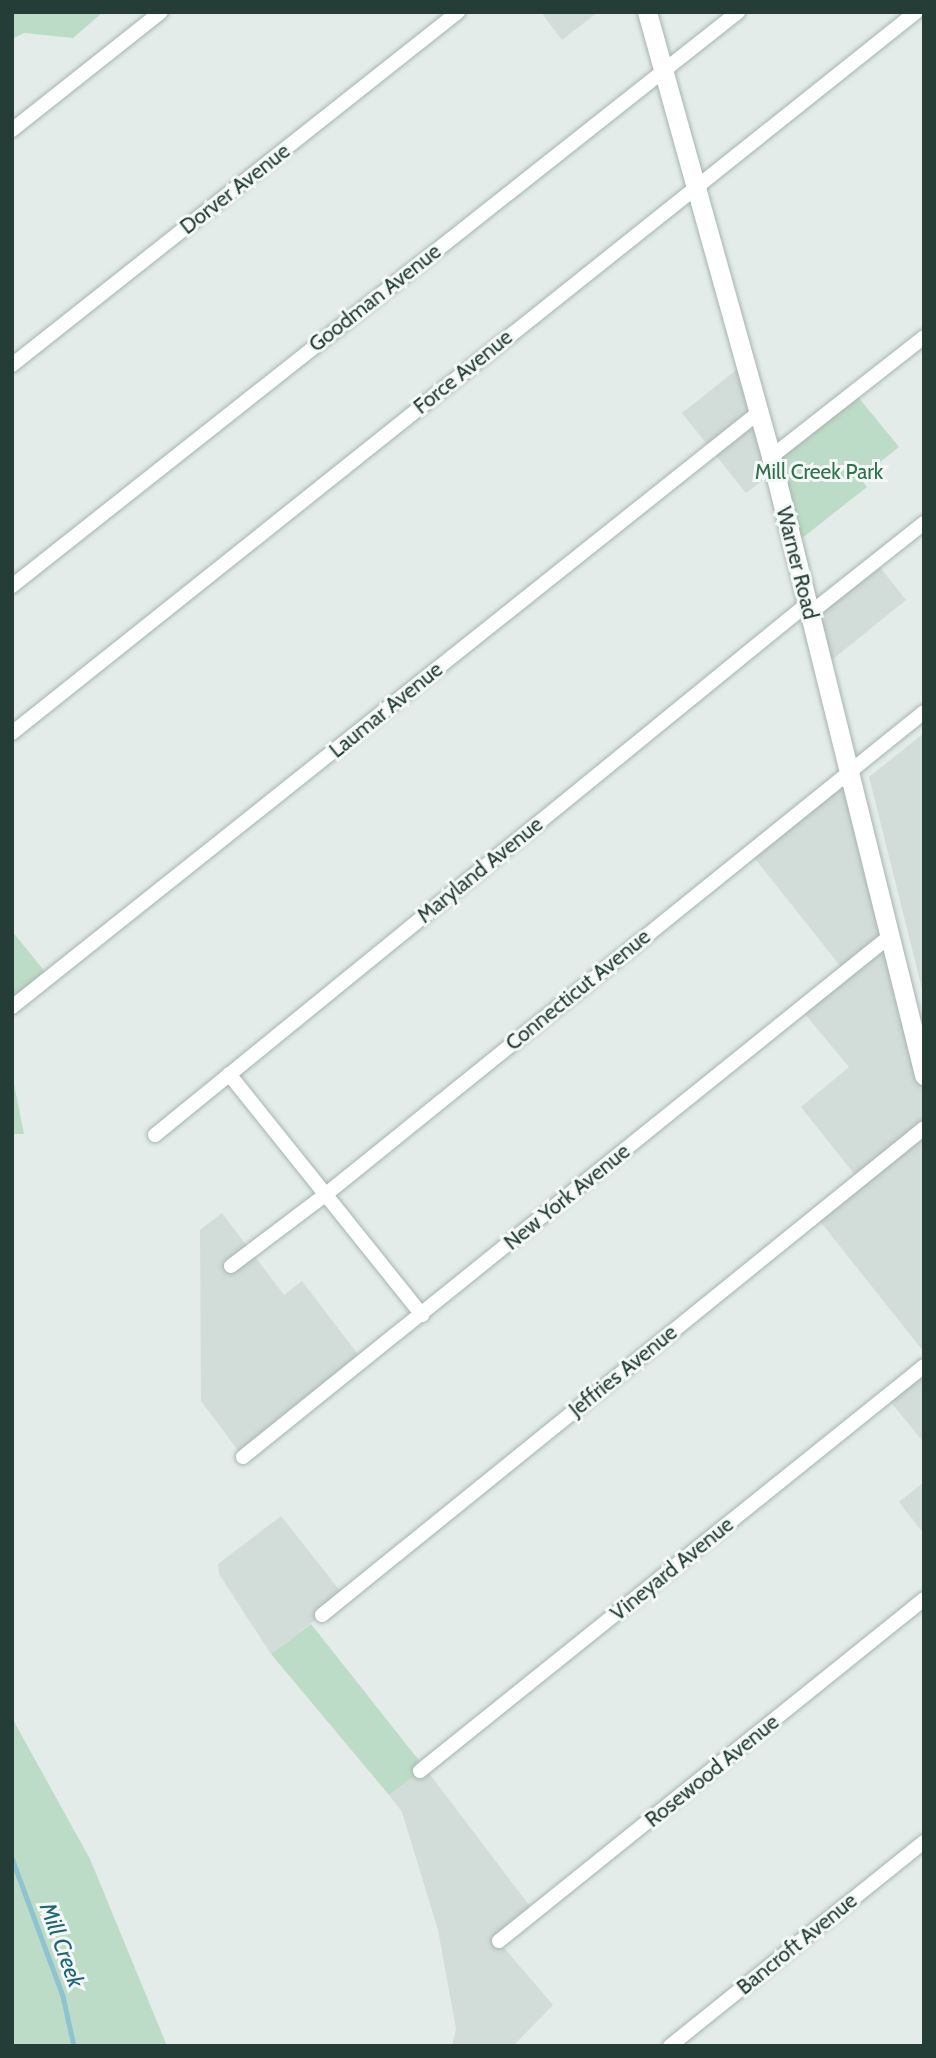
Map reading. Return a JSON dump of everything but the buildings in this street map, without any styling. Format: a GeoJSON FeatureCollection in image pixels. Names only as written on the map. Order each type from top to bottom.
{"type":"FeatureCollection","features":[{"type":"Feature","properties":{"kind":"main road","name":"Warner Road"},"geometry":{"type":"LineString","coordinates":[[647,12],[771,457],[890,936],[920,1035],[924,1075]]}},
{"type":"Feature","properties":{"kind":"street"},"geometry":{"type":"LineString","coordinates":[[12,130],[161,12]]}},
{"type":"Feature","properties":{"kind":"street","name":"Dorver Avenue"},"geometry":{"type":"LineString","coordinates":[[12,365],[458,12]]}},
{"type":"Feature","properties":{"kind":"street","name":"Goodman Avenue"},"geometry":{"type":"LineString","coordinates":[[12,586],[738,12]]}},
{"type":"Feature","properties":{"kind":"street","name":"Force Avenue"},"geometry":{"type":"LineString","coordinates":[[12,733],[916,12]]}},
{"type":"Feature","properties":{"kind":"street"},"geometry":{"type":"LineString","coordinates":[[771,457],[924,337]]}},
{"type":"Feature","properties":{"kind":"street","name":"Laumar Avenue"},"geometry":{"type":"LineString","coordinates":[[12,1007],[758,413]]}},
{"type":"Feature","properties":{"kind":"street","name":"Maryland Avenue"},"geometry":{"type":"LineString","coordinates":[[155,1135],[807,610],[924,523]]}},
{"type":"Feature","properties":{"kind":"street","name":"Connecticut Avenue"},"geometry":{"type":"LineString","coordinates":[[231,1266],[325,1195],[924,712]]}},
{"type":"Feature","properties":{"kind":"street","name":"New York Avenue"},"geometry":{"type":"LineString","coordinates":[[243,1457],[890,936]]}},
{"type":"Feature","properties":{"kind":"street"},"geometry":{"type":"LineString","coordinates":[[229,1074],[422,1315]]}},
{"type":"Feature","properties":{"kind":"street","name":"Jeffries Avenue"},"geometry":{"type":"LineString","coordinates":[[322,1615],[924,1128]]}},
{"type":"Feature","properties":{"kind":"street","name":"Vineyard Avenue"},"geometry":{"type":"LineString","coordinates":[[420,1771],[924,1366]]}},
{"type":"Feature","properties":{"kind":"street","name":"Rosewood Avenue"},"geometry":{"type":"LineString","coordinates":[[499,1941],[924,1599]]}},
{"type":"Feature","properties":{"kind":"street","name":"Bancroft Avenue"},"geometry":{"type":"LineString","coordinates":[[670,2046],[924,1842]]}},
{"type":"Feature","properties":{"kind":"shaded area"},"geometry":{"type":"Polygon","coordinates":[[[541,12],[598,12],[562,40],[541,12]]]}},
{"type":"Feature","properties":{"kind":"shaded area"},"geometry":{"type":"Polygon","coordinates":[[[745,363],[775,471],[746,493],[682,413],[745,363]]]}},
{"type":"Feature","properties":{"kind":"shaded area"},"geometry":{"type":"Polygon","coordinates":[[[875,561],[906,600],[823,667],[809,614],[875,561]]]}},
{"type":"Feature","properties":{"kind":"shaded area"},"geometry":{"type":"Polygon","coordinates":[[[924,733],[924,997],[869,777],[924,733]]]}},
{"type":"Feature","properties":{"kind":"shaded area"},"geometry":{"type":"Polygon","coordinates":[[[850,770],[916,1038],[924,1032],[924,1352],[815,1215],[859,1180],[801,1107],[849,1067],[800,1008],[845,972],[749,851],[850,770]]]}},
{"type":"Feature","properties":{"kind":"shaded area"},"geometry":{"type":"Polygon","coordinates":[[[222,1213],[284,1295],[302,1281],[363,1361],[243,1457],[201,1401],[200,1230],[222,1213]]]}},
{"type":"Feature","properties":{"kind":"shaded area"},"geometry":{"type":"Polygon","coordinates":[[[924,1366],[924,1443],[886,1396],[924,1366]]]}},
{"type":"Feature","properties":{"kind":"shaded area"},"geometry":{"type":"Polygon","coordinates":[[[924,1482],[924,1534],[899,1502],[924,1482]]]}},
{"type":"Feature","properties":{"kind":"shaded area"},"geometry":{"type":"Polygon","coordinates":[[[281,1516],[345,1597],[271,1654],[219,1574],[218,1564],[281,1516]]]}},
{"type":"Feature","properties":{"kind":"shaded area"},"geometry":{"type":"Polygon","coordinates":[[[425,1768],[535,1913],[499,1942],[553,2005],[513,2046],[452,2046],[456,2029],[438,1930],[402,1812],[389,1795],[425,1768]]]}},
{"type":"Feature","properties":{"kind":"green space"},"geometry":{"type":"Polygon","coordinates":[[[12,12],[103,12],[73,38],[24,33],[12,39],[12,12]]]}},
{"type":"Feature","properties":{"kind":"green space","name":"Mill Creek Park"},"geometry":{"type":"Polygon","coordinates":[[[854,392],[899,447],[860,478],[867,487],[792,546],[771,457],[854,392]]]}},
{"type":"Feature","properties":{"kind":"green space"},"geometry":{"type":"Polygon","coordinates":[[[12,931],[50,978],[12,1007],[12,931]]]}},
{"type":"Feature","properties":{"kind":"green space"},"geometry":{"type":"Polygon","coordinates":[[[12,1074],[24,1134],[12,1134],[12,1074]]]}},
{"type":"Feature","properties":{"kind":"green space"},"geometry":{"type":"Polygon","coordinates":[[[311,1624],[425,1768],[389,1795],[271,1654],[311,1624]]]}},
{"type":"Feature","properties":{"kind":"green space"},"geometry":{"type":"Polygon","coordinates":[[[12,1718],[90,1859],[167,2046],[12,2046],[12,1718]]]}},
{"type":"Feature","properties":{"kind":"waterway","name":"Mill Creek"},"geometry":{"type":"LineString","coordinates":[[12,1858],[63,1996],[74,2046]]}}]}
